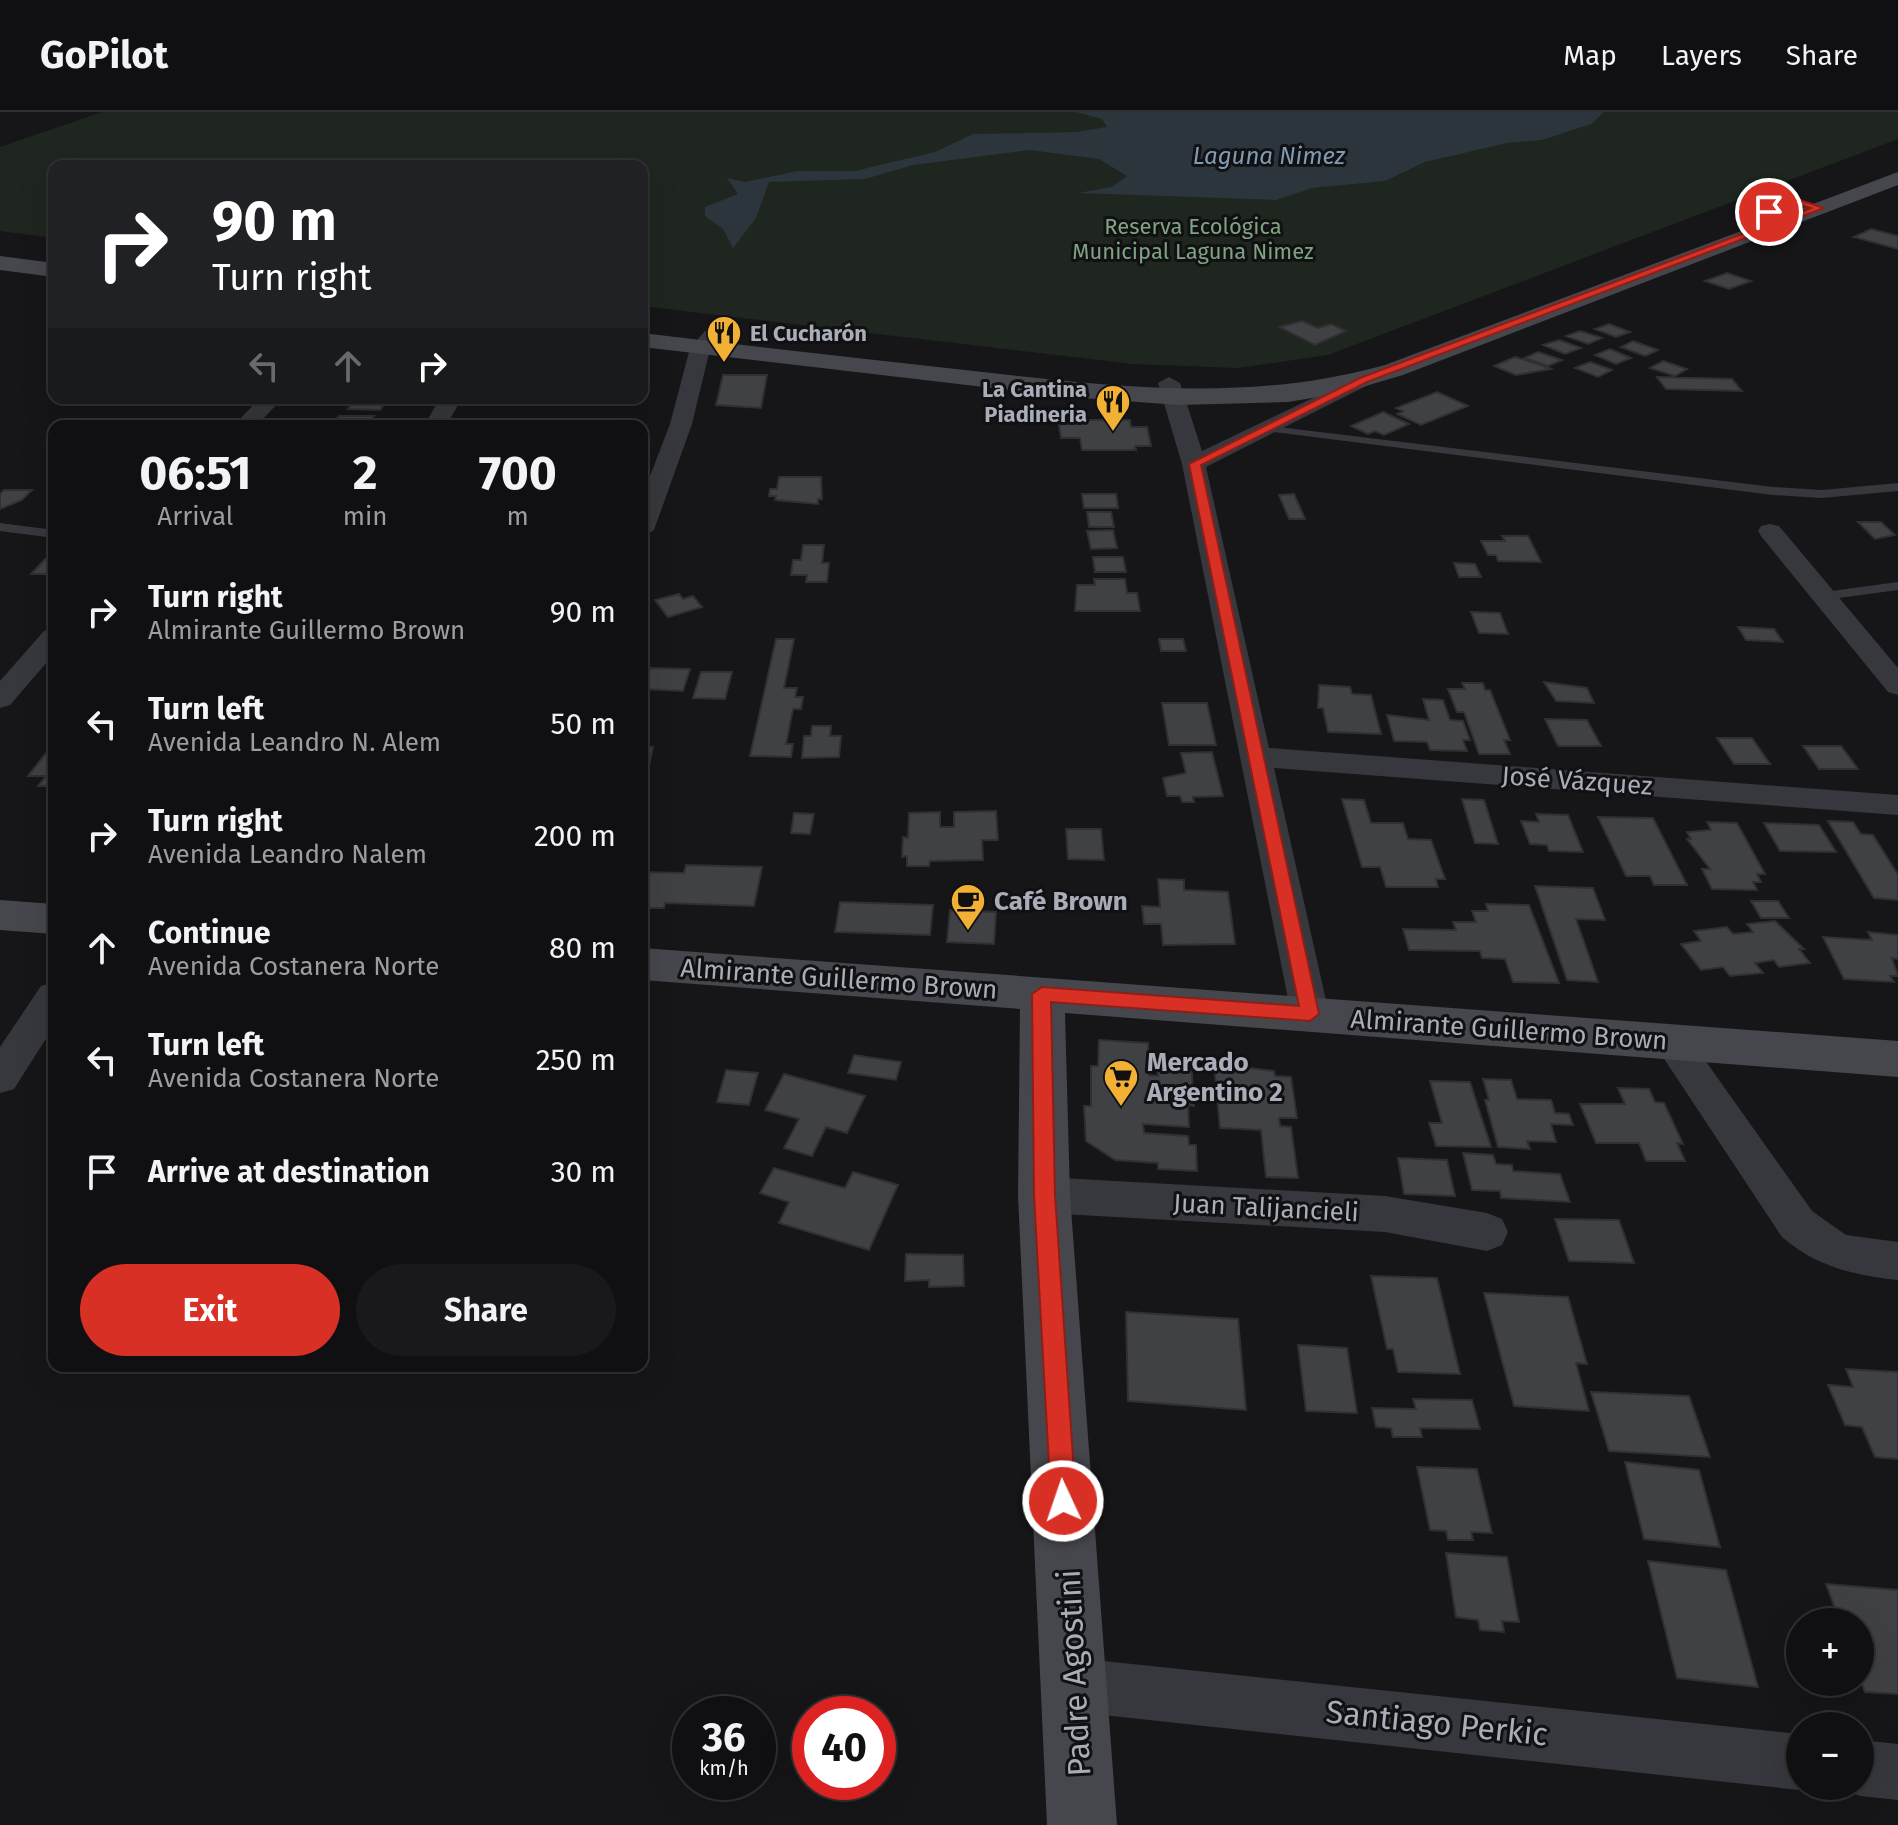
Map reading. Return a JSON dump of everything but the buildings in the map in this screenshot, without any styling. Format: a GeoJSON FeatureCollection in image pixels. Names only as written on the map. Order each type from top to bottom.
{"type":"FeatureCollection","features":[{"type":"Feature","properties":{"kind":"street"},"geometry":{"type":"LineString","coordinates":[[1194,464],[1270,429],[1363,380],[1808,205],[1898,164]]}},
{"type":"Feature","properties":{"kind":"street"},"geometry":{"type":"LineString","coordinates":[[1171,390],[1244,384],[1352,366],[1808,205],[1898,178]]}},
{"type":"Feature","properties":{"kind":"street"},"geometry":{"type":"LineString","coordinates":[[0,252],[48,257]]}},
{"type":"Feature","properties":{"kind":"street"},"geometry":{"type":"LineString","coordinates":[[0,263],[48,269]]}},
{"type":"Feature","properties":{"kind":"street"},"geometry":{"type":"LineString","coordinates":[[648,328],[706,342]]}},
{"type":"Feature","properties":{"kind":"street"},"geometry":{"type":"LineString","coordinates":[[648,340],[706,342],[1171,390],[1270,394],[1363,380]]}},
{"type":"Feature","properties":{"kind":"street"},"geometry":{"type":"LineString","coordinates":[[648,514],[681,424],[706,342]]}},
{"type":"Feature","properties":{"kind":"street"},"geometry":{"type":"LineString","coordinates":[[1171,390],[1194,464],[1310,1014]]}},
{"type":"Feature","properties":{"kind":"street"},"geometry":{"type":"LineString","coordinates":[[250,420],[266,404]]}},
{"type":"Feature","properties":{"kind":"street"},"geometry":{"type":"LineString","coordinates":[[1770,531],[1898,686]]}},
{"type":"Feature","properties":{"kind":"street"},"geometry":{"type":"LineString","coordinates":[[0,699],[48,644]]}},
{"type":"Feature","properties":{"kind":"street","name":"José Vázquez"},"geometry":{"type":"LineString","coordinates":[[1257,757],[1898,805]]}},
{"type":"Feature","properties":{"kind":"street"},"geometry":{"type":"LineString","coordinates":[[0,915],[48,919]]}},
{"type":"Feature","properties":{"kind":"street","name":"Almirante Guillermo Brown"},"geometry":{"type":"LineString","coordinates":[[648,964],[1898,1059]]}},
{"type":"Feature","properties":{"kind":"street","name":"Padre Agostini"},"geometry":{"type":"LineString","coordinates":[[1042,994],[1044,1195],[1082,1825]]}},
{"type":"Feature","properties":{"kind":"street"},"geometry":{"type":"LineString","coordinates":[[0,1078],[48,1005]]}},
{"type":"Feature","properties":{"kind":"street"},"geometry":{"type":"LineString","coordinates":[[1672,1042],[1797,1224],[1820,1246],[1849,1256],[1898,1261]]}},
{"type":"Feature","properties":{"kind":"street","name":"Juan Talijancieli"},"geometry":{"type":"LineString","coordinates":[[1044,1195],[1385,1214],[1487,1232]]}},
{"type":"Feature","properties":{"kind":"street","name":"Santiago Perkic"},"geometry":{"type":"LineString","coordinates":[[1075,1685],[1786,1761]]}},
{"type":"Feature","properties":{"kind":"street"},"geometry":{"type":"LineString","coordinates":[[1874,1769],[1898,1772]]}},
{"type":"Feature","properties":{"kind":"lane"},"geometry":{"type":"LineString","coordinates":[[1270,429],[1773,491],[1822,494],[1898,487]]}},
{"type":"Feature","properties":{"kind":"lane"},"geometry":{"type":"LineString","coordinates":[[0,527],[48,533]]}},
{"type":"Feature","properties":{"kind":"lane"},"geometry":{"type":"LineString","coordinates":[[1824,596],[1898,586]]}},
{"type":"Feature","properties":{"kind":"green space","name":"Reserva Ecológica Municipal Laguna Nimez"},"geometry":{"type":"Polygon","coordinates":[[[102,112],[1898,112],[1898,139],[1328,355],[1238,368],[1132,364],[648,307],[648,160],[48,160],[48,237],[0,231],[0,147],[102,112]]]}},
{"type":"Feature","properties":{"kind":"water","name":"Laguna Nimez"},"geometry":{"type":"Polygon","coordinates":[[[1076,112],[1603,113],[1591,124],[1542,140],[1507,143],[1425,162],[1385,181],[1312,188],[1276,200],[1078,193],[1112,187],[1127,176],[1099,159],[1030,150],[913,165],[865,179],[769,182],[756,218],[733,248],[723,229],[705,216],[705,207],[738,194],[727,178],[745,182],[797,171],[855,171],[935,152],[973,134],[1076,132],[1107,127],[1102,119],[1076,112]]]}},
{"type":"Feature","properties":{"kind":"place","name":"El Cucharón"},"geometry":{"type":"Point","coordinates":[724,364]}},
{"type":"Feature","properties":{"kind":"place","name":"La Cantina Piadineria"},"geometry":{"type":"Point","coordinates":[1113,433]}},
{"type":"Feature","properties":{"kind":"place","name":"Café Brown"},"geometry":{"type":"Point","coordinates":[968,932]}},
{"type":"Feature","properties":{"kind":"place","name":"Mercado Argentino 2"},"geometry":{"type":"Point","coordinates":[1121,1108]}},
{"type":"Feature","properties":{"kind":"route"},"geometry":{"type":"LineString","coordinates":[[1063,1501],[1044,1195],[1042,994],[1310,1014],[1194,464],[1270,429],[1363,380],[1820,208],[1797,202],[1769,212]]}}]}
